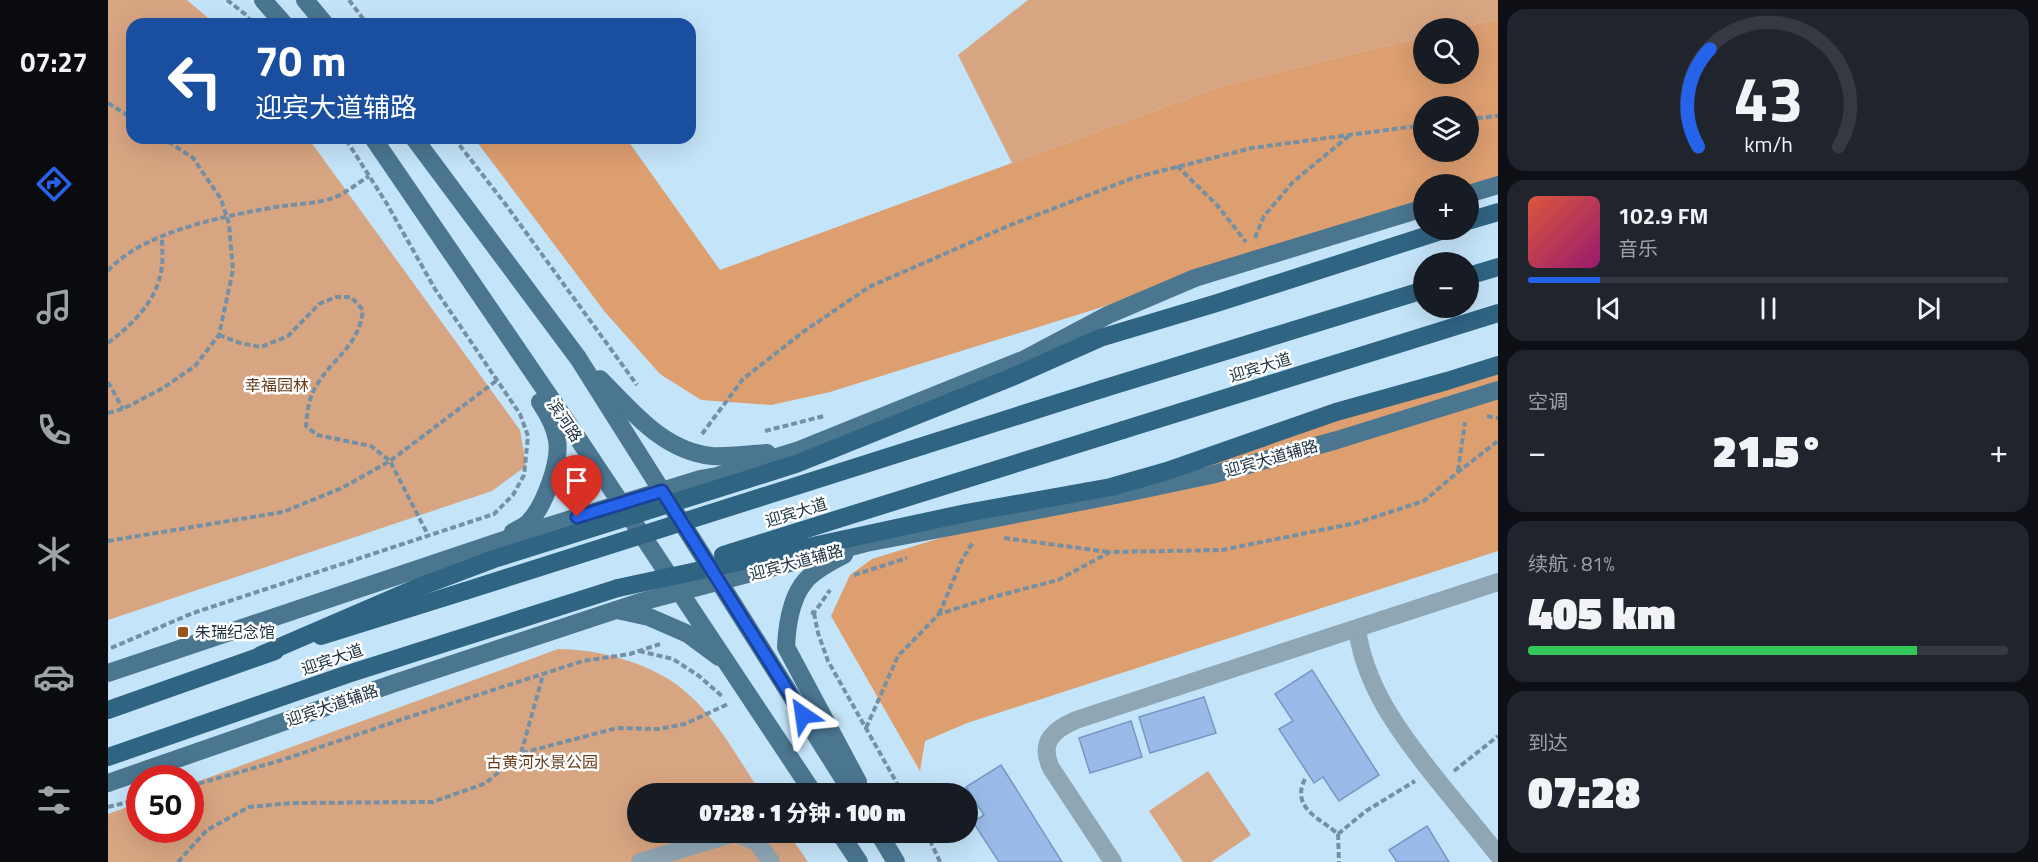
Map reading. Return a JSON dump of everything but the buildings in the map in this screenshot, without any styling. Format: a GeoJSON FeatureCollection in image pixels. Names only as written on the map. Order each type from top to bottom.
{"type":"FeatureCollection","features":[{"type":"Feature","properties":{"kind":"highway"},"geometry":{"type":"LineString","coordinates":[[1479,218],[1498,212]]}},
{"type":"Feature","properties":{"kind":"highway"},"geometry":{"type":"LineString","coordinates":[[261,655],[414,589],[494,559],[796,464],[1010,378],[1100,338],[1413,240]]}},
{"type":"Feature","properties":{"kind":"highway"},"geometry":{"type":"LineString","coordinates":[[1479,273],[1498,267]]}},
{"type":"Feature","properties":{"kind":"highway","name":"迎宾大道"},"geometry":{"type":"LineString","coordinates":[[108,710],[261,655],[1016,414],[1413,293]]}},
{"type":"Feature","properties":{"kind":"highway","name":"迎宾大道"},"geometry":{"type":"LineString","coordinates":[[108,757],[348,674],[1498,313]]}},
{"type":"Feature","properties":{"kind":"highway"},"geometry":{"type":"LineString","coordinates":[[618,588],[966,513],[1111,486],[1167,471],[1336,412],[1498,365]]}},
{"type":"Feature","properties":{"kind":"main road"},"geometry":{"type":"LineString","coordinates":[[263,0],[279,18]]}},
{"type":"Feature","properties":{"kind":"main road"},"geometry":{"type":"LineString","coordinates":[[305,0],[320,18]]}},
{"type":"Feature","properties":{"kind":"main road"},"geometry":{"type":"LineString","coordinates":[[369,144],[426,237],[522,373],[551,419],[557,441],[549,490],[529,522],[500,542]]}},
{"type":"Feature","properties":{"kind":"main road","name":"滨河路"},"geometry":{"type":"LineString","coordinates":[[377,144],[681,592],[807,783]]}},
{"type":"Feature","properties":{"kind":"main road"},"geometry":{"type":"LineString","coordinates":[[418,144],[578,358],[846,783]]}},
{"type":"Feature","properties":{"kind":"main road"},"geometry":{"type":"LineString","coordinates":[[1479,191],[1498,185]]}},
{"type":"Feature","properties":{"kind":"main road"},"geometry":{"type":"LineString","coordinates":[[108,673],[500,542],[799,450],[1025,359],[1108,315],[1195,278],[1413,211]]}},
{"type":"Feature","properties":{"kind":"main road"},"geometry":{"type":"LineString","coordinates":[[578,358],[641,420],[676,446],[712,456],[799,450]]}},
{"type":"Feature","properties":{"kind":"main road","name":"迎宾大道辅路"},"geometry":{"type":"LineString","coordinates":[[108,783],[392,684],[617,610],[866,543],[1211,475],[1337,440],[1498,390]]}},
{"type":"Feature","properties":{"kind":"main road"},"geometry":{"type":"LineString","coordinates":[[859,783],[786,647],[787,625],[807,579],[831,562],[866,543]]}},
{"type":"Feature","properties":{"kind":"main road"},"geometry":{"type":"LineString","coordinates":[[617,610],[649,617],[688,634],[730,665]]}},
{"type":"Feature","properties":{"kind":"main road"},"geometry":{"type":"LineString","coordinates":[[846,843],[859,862]]}},
{"type":"Feature","properties":{"kind":"main road"},"geometry":{"type":"LineString","coordinates":[[885,843],[896,862]]}},
{"type":"Feature","properties":{"kind":"main road"},"geometry":{"type":"LineString","coordinates":[[895,843],[906,862]]}},
{"type":"Feature","properties":{"kind":"lane"},"geometry":{"type":"LineString","coordinates":[[1113,862],[1046,758],[1046,748],[1051,737],[1060,727],[1086,716],[1498,582]]}},
{"type":"Feature","properties":{"kind":"lane"},"geometry":{"type":"LineString","coordinates":[[1357,629],[1360,652],[1388,713],[1435,777],[1498,855]]}},
{"type":"Feature","properties":{"kind":"lane"},"geometry":{"type":"LineString","coordinates":[[640,862],[735,833],[757,842],[771,862]]}},
{"type":"Feature","properties":{"kind":"path"},"geometry":{"type":"LineString","coordinates":[[227,0],[245,14]]}},
{"type":"Feature","properties":{"kind":"path"},"geometry":{"type":"LineString","coordinates":[[349,0],[362,18]]}},
{"type":"Feature","properties":{"kind":"path"},"geometry":{"type":"LineString","coordinates":[[108,103],[126,114]]}},
{"type":"Feature","properties":{"kind":"path"},"geometry":{"type":"LineString","coordinates":[[1479,118],[1498,116]]}},
{"type":"Feature","properties":{"kind":"path"},"geometry":{"type":"LineString","coordinates":[[701,437],[743,379],[803,332],[869,287],[1008,226],[1133,178],[1251,147],[1413,126]]}},
{"type":"Feature","properties":{"kind":"path"},"geometry":{"type":"LineString","coordinates":[[1177,166],[1217,205],[1251,249],[1264,216],[1293,182],[1351,134]]}},
{"type":"Feature","properties":{"kind":"path"},"geometry":{"type":"LineString","coordinates":[[108,412],[123,409],[163,388],[195,366],[219,335],[233,270],[229,224],[221,199],[193,158],[172,144]]}},
{"type":"Feature","properties":{"kind":"path"},"geometry":{"type":"LineString","coordinates":[[108,649],[193,613],[494,514],[513,495],[524,475],[528,436],[520,414],[435,289],[349,144]]}},
{"type":"Feature","properties":{"kind":"path"},"geometry":{"type":"LineString","coordinates":[[459,144],[638,385]]}},
{"type":"Feature","properties":{"kind":"path"},"geometry":{"type":"LineString","coordinates":[[108,271],[138,246],[162,237],[226,216],[332,199],[369,176]]}},
{"type":"Feature","properties":{"kind":"path"},"geometry":{"type":"LineString","coordinates":[[108,343],[145,309],[153,294],[162,265],[162,237]]}},
{"type":"Feature","properties":{"kind":"path"},"geometry":{"type":"LineString","coordinates":[[219,335],[240,343],[261,347],[288,336],[319,304],[336,297],[351,297],[363,310],[361,325],[346,350],[316,385],[307,411],[306,426],[317,435],[371,446],[390,460],[428,535]]}},
{"type":"Feature","properties":{"kind":"path"},"geometry":{"type":"LineString","coordinates":[[108,540],[283,512],[342,488],[390,460],[496,381]]}},
{"type":"Feature","properties":{"kind":"path"},"geometry":{"type":"LineString","coordinates":[[108,382],[123,409]]}},
{"type":"Feature","properties":{"kind":"path"},"geometry":{"type":"LineString","coordinates":[[1458,471],[1466,412]]}},
{"type":"Feature","properties":{"kind":"path"},"geometry":{"type":"LineString","coordinates":[[759,432],[827,415]]}},
{"type":"Feature","properties":{"kind":"path"},"geometry":{"type":"LineString","coordinates":[[692,432],[701,437],[712,437]]}},
{"type":"Feature","properties":{"kind":"path"},"geometry":{"type":"LineString","coordinates":[[1000,538],[1110,552],[1222,550],[1356,523],[1424,501],[1458,471],[1498,441]]}},
{"type":"Feature","properties":{"kind":"path"},"geometry":{"type":"LineString","coordinates":[[866,728],[898,656],[939,614],[962,560],[978,535],[967,539]]}},
{"type":"Feature","properties":{"kind":"path"},"geometry":{"type":"LineString","coordinates":[[939,614],[1058,580],[1110,552]]}},
{"type":"Feature","properties":{"kind":"path"},"geometry":{"type":"LineString","coordinates":[[843,579],[911,557]]}},
{"type":"Feature","properties":{"kind":"path"},"geometry":{"type":"LineString","coordinates":[[835,585],[827,592],[814,613],[818,633],[828,661],[897,783]]}},
{"type":"Feature","properties":{"kind":"path"},"geometry":{"type":"LineString","coordinates":[[794,606],[814,613]]}},
{"type":"Feature","properties":{"kind":"path"},"geometry":{"type":"LineString","coordinates":[[204,782],[282,760],[583,661],[630,654],[688,634]]}},
{"type":"Feature","properties":{"kind":"path"},"geometry":{"type":"LineString","coordinates":[[639,651],[673,659],[699,676],[723,698],[734,713]]}},
{"type":"Feature","properties":{"kind":"path"},"geometry":{"type":"LineString","coordinates":[[521,753],[543,674]]}},
{"type":"Feature","properties":{"kind":"path"},"geometry":{"type":"LineString","coordinates":[[178,862],[207,830],[249,807],[292,803],[433,802],[486,783],[521,753],[617,728],[659,729],[685,724],[728,704]]}},
{"type":"Feature","properties":{"kind":"path"},"geometry":{"type":"LineString","coordinates":[[1338,834],[1380,802],[1435,777],[1497,739]]}},
{"type":"Feature","properties":{"kind":"path"},"geometry":{"type":"LineString","coordinates":[[1305,779],[1301,798],[1306,809],[1338,834],[1339,862]]}},
{"type":"Feature","properties":{"kind":"path"},"geometry":{"type":"LineString","coordinates":[[108,807],[126,802]]}},
{"type":"Feature","properties":{"kind":"path"},"geometry":{"type":"LineString","coordinates":[[931,843],[940,862]]}},
{"type":"Feature","properties":{"kind":"green space","name":"幸福园林"},"geometry":{"type":"Polygon","coordinates":[[[108,0],[187,0],[208,18],[126,18],[126,144],[312,144],[520,430],[526,466],[492,491],[108,620],[108,0]]]}},
{"type":"Feature","properties":{"kind":"green space"},"geometry":{"type":"Polygon","coordinates":[[[1028,0],[1498,0],[1498,19],[1479,24],[1479,18],[1413,18],[1413,39],[1225,85],[1012,163],[958,55],[1028,0]]]}},
{"type":"Feature","properties":{"kind":"green space","name":"古黄河水景公园"},"geometry":{"type":"Polygon","coordinates":[[[558,649],[591,652],[643,666],[660,674],[687,693],[709,715],[754,783],[627,783],[627,843],[795,843],[808,862],[108,862],[108,814],[126,808],[126,843],[204,843],[204,779],[558,649]]]}},
{"type":"Feature","properties":{"kind":"green space"},"geometry":{"type":"Polygon","coordinates":[[[1208,771],[1251,835],[1211,862],[1183,862],[1149,811],[1208,771]]]}},
{"type":"Feature","properties":{"kind":"shaded area"},"geometry":{"type":"Polygon","coordinates":[[[1498,19],[1498,184],[1479,184],[1479,174],[1413,174],[1413,210],[830,392],[771,405],[701,400],[660,374],[605,312],[479,144],[630,144],[720,270],[1225,85],[1413,39],[1413,84],[1479,84],[1479,24],[1498,19]]]}},
{"type":"Feature","properties":{"kind":"shaded area"},"geometry":{"type":"Polygon","coordinates":[[[1498,366],[1498,551],[967,723],[925,741],[920,771],[831,616],[850,575],[872,559],[1498,366]]]}},
{"type":"Feature","properties":{"kind":"place","name":"朱瑞纪念馆"},"geometry":{"type":"Point","coordinates":[183,632]}},
{"type":"Feature","properties":{"kind":"route"},"geometry":{"type":"LineString","coordinates":[[577,517],[662,491],[803,715]]}}]}
